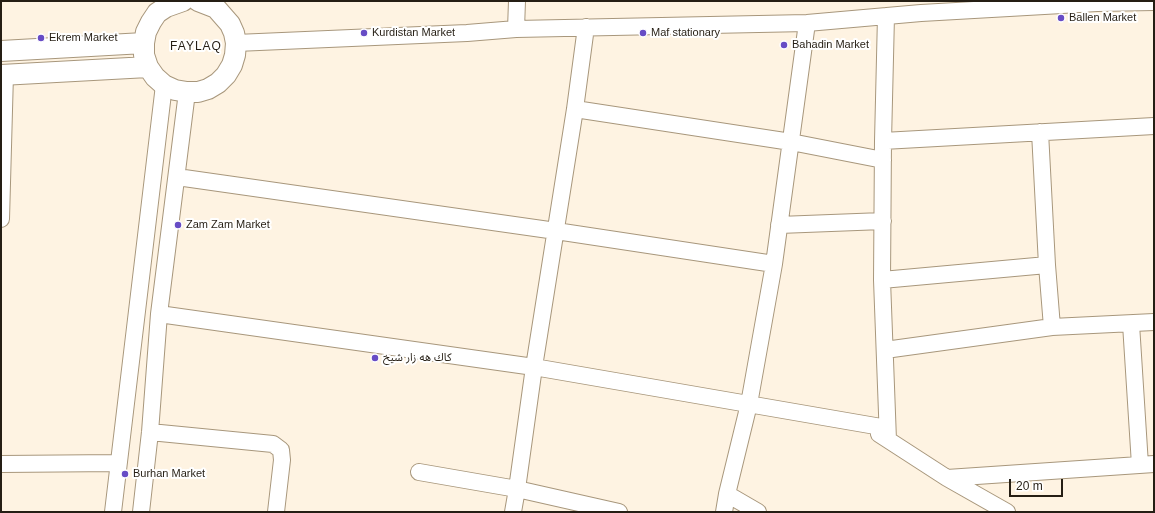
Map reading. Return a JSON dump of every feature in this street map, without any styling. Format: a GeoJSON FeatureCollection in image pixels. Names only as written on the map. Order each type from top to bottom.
{"type":"FeatureCollection","features":[{"type":"Feature","properties":{"kind":"street"},"geometry":{"type":"LineString","coordinates":[[183,1],[166,7],[150,22],[146,32],[144,55],[148,67],[155,77],[164,85],[175,90],[186,92],[198,92],[208,89],[218,83],[226,75],[232,65],[235,55],[236,43],[234,33],[224,15],[216,8],[198,1]]}},
{"type":"Feature","properties":{"kind":"street"},"geometry":{"type":"LineString","coordinates":[[516,29],[517,1]]}},
{"type":"Feature","properties":{"kind":"street"},"geometry":{"type":"LineString","coordinates":[[236,43],[467,33],[516,29],[807,23],[886,16],[921,7],[1097,2],[1154,2]]}},
{"type":"Feature","properties":{"kind":"street"},"geometry":{"type":"LineString","coordinates":[[886,16],[882,280],[886,350],[888,434]]}},
{"type":"Feature","properties":{"kind":"street"},"geometry":{"type":"LineString","coordinates":[[724,512],[749,404],[774,264],[807,23]]}},
{"type":"Feature","properties":{"kind":"street"},"geometry":{"type":"LineString","coordinates":[[513,512],[534,367],[575,109],[586,28]]}},
{"type":"Feature","properties":{"kind":"street"},"geometry":{"type":"LineString","coordinates":[[1,51],[144,43]]}},
{"type":"Feature","properties":{"kind":"street"},"geometry":{"type":"LineString","coordinates":[[1,219],[3,74],[148,67]]}},
{"type":"Feature","properties":{"kind":"street"},"geometry":{"type":"LineString","coordinates":[[113,512],[164,85]]}},
{"type":"Feature","properties":{"kind":"street"},"geometry":{"type":"LineString","coordinates":[[141,512],[150,432],[159,314],[177,177],[186,92]]}},
{"type":"Feature","properties":{"kind":"street"},"geometry":{"type":"LineString","coordinates":[[575,109],[791,142],[883,160]]}},
{"type":"Feature","properties":{"kind":"street"},"geometry":{"type":"LineString","coordinates":[[883,141],[1154,126]]}},
{"type":"Feature","properties":{"kind":"street"},"geometry":{"type":"LineString","coordinates":[[1040,132],[1052,327]]}},
{"type":"Feature","properties":{"kind":"street"},"geometry":{"type":"LineString","coordinates":[[177,177],[556,231],[774,264]]}},
{"type":"Feature","properties":{"kind":"street"},"geometry":{"type":"LineString","coordinates":[[779,225],[883,221]]}},
{"type":"Feature","properties":{"kind":"street"},"geometry":{"type":"LineString","coordinates":[[882,280],[1047,265]]}},
{"type":"Feature","properties":{"kind":"street"},"geometry":{"type":"LineString","coordinates":[[159,314],[534,367],[862,423],[888,434],[947,478],[1007,512]]}},
{"type":"Feature","properties":{"kind":"street"},"geometry":{"type":"LineString","coordinates":[[886,350],[1052,327],[1154,322]]}},
{"type":"Feature","properties":{"kind":"street"},"geometry":{"type":"LineString","coordinates":[[947,478],[1147,464],[1131,324]]}},
{"type":"Feature","properties":{"kind":"street"},"geometry":{"type":"LineString","coordinates":[[150,432],[273,444],[281,450],[282,460],[276,512]]}},
{"type":"Feature","properties":{"kind":"street"},"geometry":{"type":"LineString","coordinates":[[1,464],[118,463]]}},
{"type":"Feature","properties":{"kind":"street"},"geometry":{"type":"LineString","coordinates":[[419,472],[517,489],[619,512]]}},
{"type":"Feature","properties":{"kind":"street"},"geometry":{"type":"LineString","coordinates":[[727,494],[758,512]]}},
{"type":"Feature","properties":{"kind":"place","name":"Ballen Market"},"geometry":{"type":"Point","coordinates":[1061,18]}},
{"type":"Feature","properties":{"kind":"place","name":"Kurdistan Market"},"geometry":{"type":"Point","coordinates":[364,33]}},
{"type":"Feature","properties":{"kind":"place","name":"Maf stationary"},"geometry":{"type":"Point","coordinates":[643,33]}},
{"type":"Feature","properties":{"kind":"place","name":"Ekrem Market"},"geometry":{"type":"Point","coordinates":[41,38]}},
{"type":"Feature","properties":{"kind":"place","name":"Bahadin Market"},"geometry":{"type":"Point","coordinates":[784,45]}},
{"type":"Feature","properties":{"kind":"place","name":"Zam Zam Market"},"geometry":{"type":"Point","coordinates":[178,225]}},
{"type":"Feature","properties":{"kind":"place","name":"كاك هه زار شيخ"},"geometry":{"type":"Point","coordinates":[375,358]}},
{"type":"Feature","properties":{"kind":"place","name":"Burhan Market"},"geometry":{"type":"Point","coordinates":[125,474]}},
{"type":"Feature","properties":{"kind":"district","name":"FAYLAQ"},"geometry":{"type":"Point","coordinates":[196,47]}}]}
